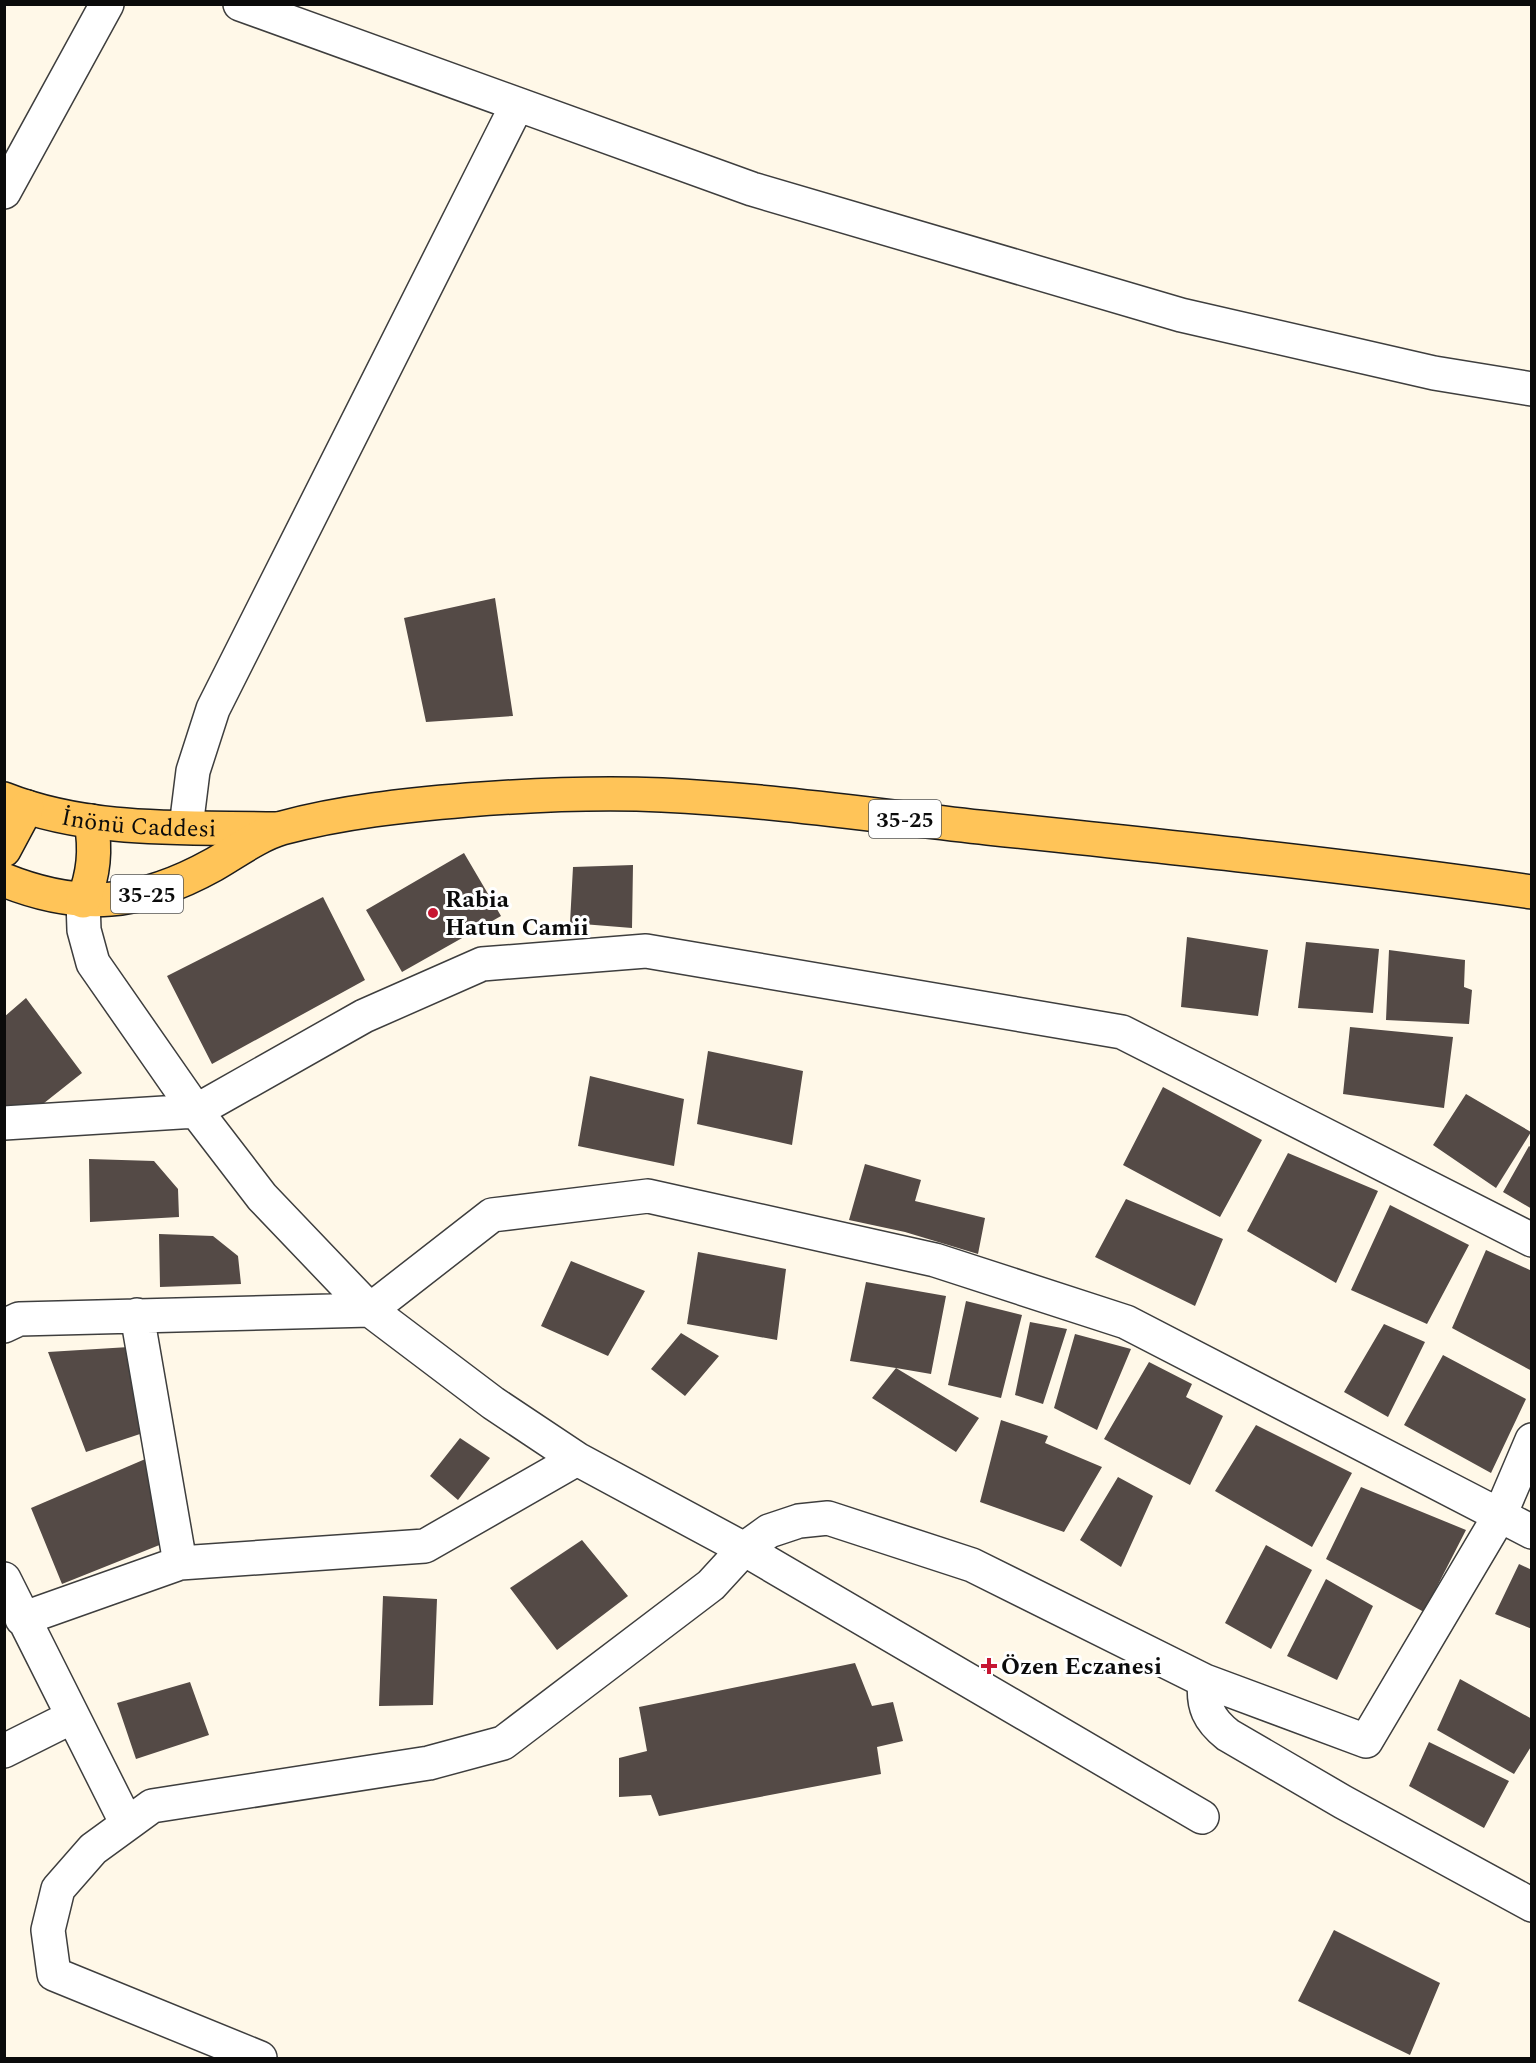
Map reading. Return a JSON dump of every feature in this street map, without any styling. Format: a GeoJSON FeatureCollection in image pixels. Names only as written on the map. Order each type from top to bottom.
{"type":"FeatureCollection","features":[{"type":"Feature","properties":{"kind":"main road","name":"35-25"},"geometry":{"type":"LineString","coordinates":[[4,880],[37,893],[83,901],[124,899],[160,891],[189,879],[278,829],[381,809],[465,800],[555,795],[660,795],[1282,858],[1532,892]]}},
{"type":"Feature","properties":{"kind":"main road","name":"İnönü Caddesi"},"geometry":{"type":"LineString","coordinates":[[16,803],[92,821],[278,829]]}},
{"type":"Feature","properties":{"kind":"main road"},"geometry":{"type":"LineString","coordinates":[[4,850],[16,803]]}},
{"type":"Feature","properties":{"kind":"main road"},"geometry":{"type":"LineString","coordinates":[[83,901],[93,872],[95,846],[92,821]]}},
{"type":"Feature","properties":{"kind":"street"},"geometry":{"type":"LineString","coordinates":[[4,192],[107,4]]}},
{"type":"Feature","properties":{"kind":"street"},"geometry":{"type":"LineString","coordinates":[[240,4],[752,189],[1181,315],[1434,374],[1532,389]]}},
{"type":"Feature","properties":{"kind":"street"},"geometry":{"type":"LineString","coordinates":[[186,826],[193,771],[213,709],[517,105]]}},
{"type":"Feature","properties":{"kind":"street"},"geometry":{"type":"LineString","coordinates":[[83,901],[84,930],[93,963],[196,1111],[262,1197],[370,1310],[493,1403],[577,1459],[744,1549],[1202,1818]]}},
{"type":"Feature","properties":{"kind":"street"},"geometry":{"type":"LineString","coordinates":[[4,1123],[196,1111],[364,1016],[482,964],[646,951],[1122,1032],[1532,1240]]}},
{"type":"Feature","properties":{"kind":"street"},"geometry":{"type":"LineString","coordinates":[[4,1326],[19,1318],[370,1310],[492,1215],[648,1196],[935,1260],[1126,1322],[1532,1532]]}},
{"type":"Feature","properties":{"kind":"street"},"geometry":{"type":"LineString","coordinates":[[137,1315],[180,1563]]}},
{"type":"Feature","properties":{"kind":"street"},"geometry":{"type":"LineString","coordinates":[[260,2058],[54,1974],[48,1930],[58,1890],[93,1849],[152,1806],[429,1763],[502,1743],[711,1585],[744,1549],[769,1531],[799,1521],[828,1518],[972,1565],[1205,1681],[1366,1741],[1500,1515],[1532,1440]]}},
{"type":"Feature","properties":{"kind":"street"},"geometry":{"type":"LineString","coordinates":[[22,1619],[180,1563],[425,1546],[577,1459]]}},
{"type":"Feature","properties":{"kind":"street"},"geometry":{"type":"LineString","coordinates":[[4,1579],[22,1619],[127,1824]]}},
{"type":"Feature","properties":{"kind":"street"},"geometry":{"type":"LineString","coordinates":[[1205,1681],[1203,1696],[1206,1710],[1214,1724],[1228,1735],[1343,1802],[1532,1905]]}},
{"type":"Feature","properties":{"kind":"street"},"geometry":{"type":"LineString","coordinates":[[4,1751],[72,1717]]}},
{"type":"Feature","properties":{"kind":"building"},"geometry":{"type":"Polygon","coordinates":[[[495,598],[513,716],[426,722],[404,618],[495,598]]]}},
{"type":"Feature","properties":{"kind":"building","name":"Rabia Hatun Camii"},"geometry":{"type":"Polygon","coordinates":[[[464,853],[501,916],[402,972],[366,910],[464,853]]]}},
{"type":"Feature","properties":{"kind":"building"},"geometry":{"type":"Polygon","coordinates":[[[633,865],[632,928],[570,923],[573,867],[633,865]]]}},
{"type":"Feature","properties":{"kind":"building"},"geometry":{"type":"Polygon","coordinates":[[[323,897],[365,980],[212,1064],[167,976],[323,897]]]}},
{"type":"Feature","properties":{"kind":"building"},"geometry":{"type":"Polygon","coordinates":[[[1187,937],[1268,950],[1258,1016],[1181,1007],[1187,937]]]}},
{"type":"Feature","properties":{"kind":"building"},"geometry":{"type":"Polygon","coordinates":[[[1306,942],[1379,949],[1373,1013],[1298,1008],[1306,942]]]}},
{"type":"Feature","properties":{"kind":"building"},"geometry":{"type":"Polygon","coordinates":[[[1389,950],[1465,960],[1464,987],[1472,990],[1469,1024],[1386,1020],[1389,950]]]}},
{"type":"Feature","properties":{"kind":"building"},"geometry":{"type":"Polygon","coordinates":[[[26,998],[82,1073],[34,1111],[4,1105],[4,1017],[26,998]]]}},
{"type":"Feature","properties":{"kind":"building"},"geometry":{"type":"Polygon","coordinates":[[[1350,1027],[1453,1037],[1444,1108],[1343,1094],[1350,1027]]]}},
{"type":"Feature","properties":{"kind":"building"},"geometry":{"type":"Polygon","coordinates":[[[708,1051],[803,1071],[792,1145],[697,1124],[708,1051]]]}},
{"type":"Feature","properties":{"kind":"building"},"geometry":{"type":"Polygon","coordinates":[[[590,1076],[684,1099],[674,1166],[578,1146],[590,1076]]]}},
{"type":"Feature","properties":{"kind":"building"},"geometry":{"type":"Polygon","coordinates":[[[1163,1087],[1262,1140],[1220,1217],[1123,1165],[1163,1087]]]}},
{"type":"Feature","properties":{"kind":"building"},"geometry":{"type":"Polygon","coordinates":[[[1466,1094],[1531,1132],[1496,1188],[1433,1145],[1466,1094]]]}},
{"type":"Feature","properties":{"kind":"building"},"geometry":{"type":"Polygon","coordinates":[[[1529,1146],[1532,1148],[1532,1209],[1503,1192],[1529,1146]]]}},
{"type":"Feature","properties":{"kind":"building"},"geometry":{"type":"Polygon","coordinates":[[[1288,1153],[1378,1191],[1336,1283],[1247,1231],[1288,1153]]]}},
{"type":"Feature","properties":{"kind":"building"},"geometry":{"type":"Polygon","coordinates":[[[89,1159],[154,1161],[178,1189],[179,1217],[90,1222],[89,1159]]]}},
{"type":"Feature","properties":{"kind":"building"},"geometry":{"type":"Polygon","coordinates":[[[865,1164],[921,1180],[915,1201],[985,1218],[978,1254],[905,1232],[849,1220],[865,1164]]]}},
{"type":"Feature","properties":{"kind":"building"},"geometry":{"type":"Polygon","coordinates":[[[1126,1199],[1223,1239],[1195,1306],[1095,1257],[1126,1199]]]}},
{"type":"Feature","properties":{"kind":"building"},"geometry":{"type":"Polygon","coordinates":[[[1390,1205],[1469,1245],[1427,1324],[1351,1290],[1390,1205]]]}},
{"type":"Feature","properties":{"kind":"building"},"geometry":{"type":"Polygon","coordinates":[[[159,1234],[213,1236],[238,1256],[241,1284],[160,1287],[159,1234]]]}},
{"type":"Feature","properties":{"kind":"building"},"geometry":{"type":"Polygon","coordinates":[[[1486,1250],[1532,1271],[1532,1371],[1452,1328],[1486,1250]]]}},
{"type":"Feature","properties":{"kind":"building"},"geometry":{"type":"Polygon","coordinates":[[[698,1252],[786,1269],[777,1340],[687,1324],[698,1252]]]}},
{"type":"Feature","properties":{"kind":"building"},"geometry":{"type":"Polygon","coordinates":[[[571,1261],[645,1291],[608,1356],[541,1326],[571,1261]]]}},
{"type":"Feature","properties":{"kind":"building"},"geometry":{"type":"Polygon","coordinates":[[[866,1282],[946,1296],[931,1374],[850,1361],[866,1282]]]}},
{"type":"Feature","properties":{"kind":"building"},"geometry":{"type":"Polygon","coordinates":[[[966,1301],[1022,1315],[1001,1398],[948,1385],[966,1301]]]}},
{"type":"Feature","properties":{"kind":"building"},"geometry":{"type":"Polygon","coordinates":[[[1030,1322],[1067,1329],[1043,1404],[1015,1395],[1030,1322]]]}},
{"type":"Feature","properties":{"kind":"building"},"geometry":{"type":"Polygon","coordinates":[[[1384,1324],[1425,1342],[1388,1417],[1344,1392],[1384,1324]]]}},
{"type":"Feature","properties":{"kind":"building"},"geometry":{"type":"Polygon","coordinates":[[[681,1333],[719,1356],[685,1396],[651,1369],[681,1333]]]}},
{"type":"Feature","properties":{"kind":"building"},"geometry":{"type":"Polygon","coordinates":[[[1075,1334],[1131,1349],[1097,1430],[1054,1408],[1075,1334]]]}},
{"type":"Feature","properties":{"kind":"building"},"geometry":{"type":"Polygon","coordinates":[[[129,1347],[140,1434],[86,1452],[48,1352],[129,1347]]]}},
{"type":"Feature","properties":{"kind":"building"},"geometry":{"type":"Polygon","coordinates":[[[1443,1355],[1526,1399],[1491,1473],[1404,1425],[1443,1355]]]}},
{"type":"Feature","properties":{"kind":"building"},"geometry":{"type":"Polygon","coordinates":[[[1149,1362],[1192,1384],[1186,1397],[1223,1416],[1190,1485],[1104,1439],[1149,1362]]]}},
{"type":"Feature","properties":{"kind":"building"},"geometry":{"type":"Polygon","coordinates":[[[896,1368],[979,1418],[956,1452],[872,1398],[896,1368]]]}},
{"type":"Feature","properties":{"kind":"building"},"geometry":{"type":"Polygon","coordinates":[[[1001,1420],[1048,1436],[1045,1443],[1102,1467],[1064,1532],[980,1502],[1001,1420]]]}},
{"type":"Feature","properties":{"kind":"building"},"geometry":{"type":"Polygon","coordinates":[[[1256,1425],[1352,1473],[1312,1547],[1215,1491],[1256,1425]]]}},
{"type":"Feature","properties":{"kind":"building"},"geometry":{"type":"Polygon","coordinates":[[[460,1438],[490,1458],[458,1500],[430,1476],[460,1438]]]}},
{"type":"Feature","properties":{"kind":"building"},"geometry":{"type":"Polygon","coordinates":[[[150,1457],[167,1542],[62,1584],[31,1508],[150,1457]]]}},
{"type":"Feature","properties":{"kind":"building"},"geometry":{"type":"Polygon","coordinates":[[[1118,1477],[1153,1496],[1121,1567],[1080,1540],[1118,1477]]]}},
{"type":"Feature","properties":{"kind":"building"},"geometry":{"type":"Polygon","coordinates":[[[1361,1487],[1466,1530],[1424,1612],[1326,1559],[1361,1487]]]}},
{"type":"Feature","properties":{"kind":"building"},"geometry":{"type":"Polygon","coordinates":[[[582,1540],[628,1596],[557,1650],[510,1588],[582,1540]]]}},
{"type":"Feature","properties":{"kind":"building"},"geometry":{"type":"Polygon","coordinates":[[[1266,1545],[1312,1570],[1271,1649],[1225,1623],[1266,1545]]]}},
{"type":"Feature","properties":{"kind":"building"},"geometry":{"type":"Polygon","coordinates":[[[1519,1564],[1532,1570],[1532,1629],[1495,1614],[1519,1564]]]}},
{"type":"Feature","properties":{"kind":"building"},"geometry":{"type":"Polygon","coordinates":[[[1326,1579],[1373,1606],[1337,1680],[1287,1656],[1326,1579]]]}},
{"type":"Feature","properties":{"kind":"building"},"geometry":{"type":"Polygon","coordinates":[[[383,1596],[437,1599],[433,1705],[379,1706],[383,1596]]]}},
{"type":"Feature","properties":{"kind":"building"},"geometry":{"type":"Polygon","coordinates":[[[855,1663],[872,1706],[893,1702],[903,1741],[877,1747],[881,1774],[659,1816],[651,1795],[619,1797],[619,1758],[647,1751],[639,1707],[855,1663]]]}},
{"type":"Feature","properties":{"kind":"building"},"geometry":{"type":"Polygon","coordinates":[[[1460,1679],[1532,1719],[1532,1745],[1514,1774],[1437,1730],[1460,1679]]]}},
{"type":"Feature","properties":{"kind":"building"},"geometry":{"type":"Polygon","coordinates":[[[190,1682],[209,1735],[136,1759],[117,1703],[190,1682]]]}},
{"type":"Feature","properties":{"kind":"building"},"geometry":{"type":"Polygon","coordinates":[[[1429,1742],[1509,1781],[1484,1828],[1409,1786],[1429,1742]]]}},
{"type":"Feature","properties":{"kind":"building"},"geometry":{"type":"Polygon","coordinates":[[[1334,1930],[1440,1983],[1410,2055],[1298,2001],[1334,1930]]]}},
{"type":"Feature","properties":{"kind":"place","name":"Rabia Hatun Camii"},"geometry":{"type":"Point","coordinates":[433,913]}},
{"type":"Feature","properties":{"kind":"place","name":"Özen Eczanesi"},"geometry":{"type":"Point","coordinates":[989,1666]}}]}
